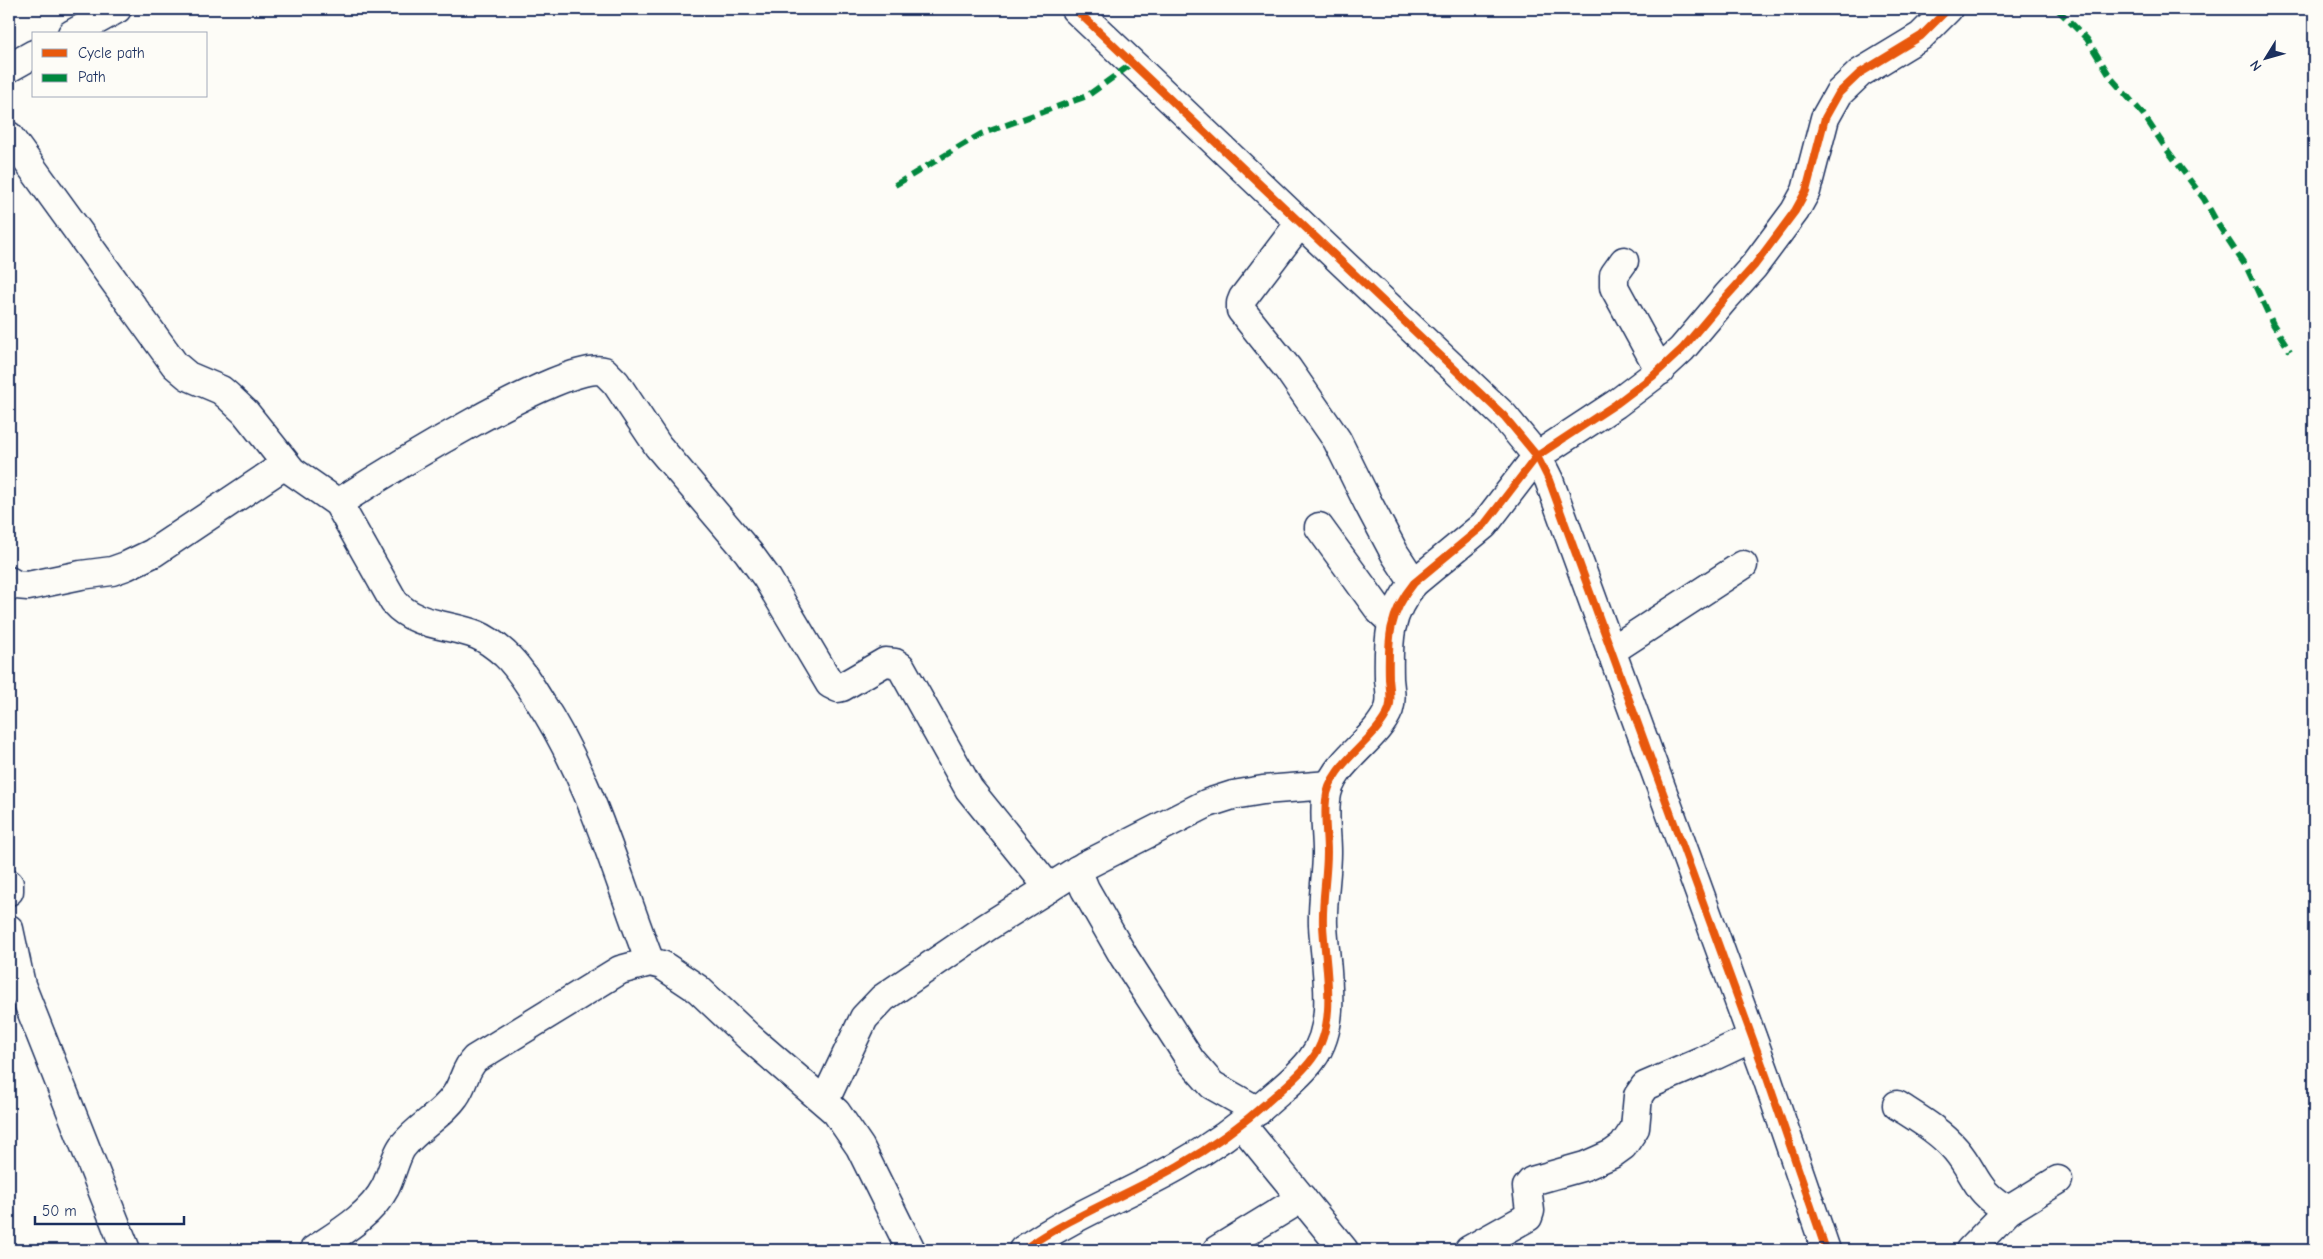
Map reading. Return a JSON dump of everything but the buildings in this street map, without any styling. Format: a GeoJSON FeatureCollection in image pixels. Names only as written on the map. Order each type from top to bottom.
{"type":"FeatureCollection","features":[{"type":"Feature","properties":{"kind":"street"},"geometry":{"type":"LineString","coordinates":[[76,32],[117,9]]}},
{"type":"Feature","properties":{"kind":"street"},"geometry":{"type":"LineString","coordinates":[[1075,9],[1486,398],[1518,432],[1537,456],[1549,480],[1752,1038],[1826,1250]]}},
{"type":"Feature","properties":{"kind":"street"},"geometry":{"type":"LineString","coordinates":[[1023,1250],[1083,1214],[1177,1166],[1250,1118],[1296,1077],[1311,1060],[1323,1041],[1328,1009],[1323,924],[1327,854],[1326,799],[1329,785],[1389,710],[1388,643],[1397,608],[1414,583],[1484,525],[1537,456],[1616,404],[1660,371],[1686,345],[1754,266],[1795,211],[1806,191],[1825,118],[1839,93],[1860,73],[1921,36],[1948,9]]}},
{"type":"Feature","properties":{"kind":"street"},"geometry":{"type":"LineString","coordinates":[[9,68],[32,55]]}},
{"type":"Feature","properties":{"kind":"street"},"geometry":{"type":"LineString","coordinates":[[9,136],[175,365],[188,376],[221,390],[232,399],[292,471],[338,503],[394,602],[402,611],[416,619],[484,639],[506,655],[528,682],[565,742],[605,838],[650,962]]}},
{"type":"Feature","properties":{"kind":"street"},"geometry":{"type":"LineString","coordinates":[[1300,223],[1243,298],[1241,310],[1288,369],[1337,440],[1372,512],[1414,583]]}},
{"type":"Feature","properties":{"kind":"street"},"geometry":{"type":"LineString","coordinates":[[1624,261],[1614,275],[1614,287],[1660,371]]}},
{"type":"Feature","properties":{"kind":"street"},"geometry":{"type":"LineString","coordinates":[[338,503],[405,460],[518,399],[588,370],[604,370],[616,383],[668,459],[748,552],[767,578],[830,684],[838,688],[842,687],[885,662],[895,663],[901,667],[969,789],[1049,888]]}},
{"type":"Feature","properties":{"kind":"street"},"geometry":{"type":"LineString","coordinates":[[9,581],[16,585],[28,586],[80,575],[112,571],[126,566],[153,553],[286,464]]}},
{"type":"Feature","properties":{"kind":"street"},"geometry":{"type":"LineString","coordinates":[[1319,528],[1380,611],[1392,622]]}},
{"type":"Feature","properties":{"kind":"street"},"geometry":{"type":"LineString","coordinates":[[1611,651],[1743,565]]}},
{"type":"Feature","properties":{"kind":"street"},"geometry":{"type":"LineString","coordinates":[[825,1100],[864,1018],[872,1008],[883,998],[1077,870],[1208,803],[1232,795],[1263,790],[1329,785]]}},
{"type":"Feature","properties":{"kind":"street"},"geometry":{"type":"LineString","coordinates":[[1077,870],[1085,889],[1124,957],[1191,1061],[1212,1085],[1250,1118],[1302,1198],[1344,1250]]}},
{"type":"Feature","properties":{"kind":"street"},"geometry":{"type":"LineString","coordinates":[[9,884],[9,891]]}},
{"type":"Feature","properties":{"kind":"street"},"geometry":{"type":"LineString","coordinates":[[9,929],[21,985],[126,1250]]}},
{"type":"Feature","properties":{"kind":"street"},"geometry":{"type":"LineString","coordinates":[[314,1250],[344,1230],[385,1189],[403,1145],[434,1119],[455,1096],[467,1068],[474,1059],[620,970],[650,962],[676,972],[698,989],[748,1036],[825,1100],[836,1112],[860,1147],[911,1250]]}},
{"type":"Feature","properties":{"kind":"street"},"geometry":{"type":"LineString","coordinates":[[1469,1250],[1528,1217],[1530,1212],[1527,1186],[1532,1181],[1602,1160],[1623,1146],[1635,1128],[1638,1096],[1644,1086],[1704,1061],[1752,1038]]}},
{"type":"Feature","properties":{"kind":"street"},"geometry":{"type":"LineString","coordinates":[[1897,1105],[1956,1149],[1982,1191],[1996,1204],[2009,1210]]}},
{"type":"Feature","properties":{"kind":"street"},"geometry":{"type":"LineString","coordinates":[[1970,1250],[2009,1210],[2058,1180]]}},
{"type":"Feature","properties":{"kind":"street"},"geometry":{"type":"LineString","coordinates":[[1216,1250],[1302,1198]]}},
{"type":"Feature","properties":{"kind":"marked path"},"geometry":{"type":"LineString","coordinates":[[2057,9],[2087,39],[2111,78],[2143,114],[2204,199],[2219,226],[2247,268],[2273,324],[2290,351]]}},
{"type":"Feature","properties":{"kind":"marked path"},"geometry":{"type":"LineString","coordinates":[[895,185],[981,134],[1087,96],[1133,63]]}},
{"type":"Feature","properties":{"kind":"cycle path"},"geometry":{"type":"LineString","coordinates":[[1075,9],[1504,416],[1537,456],[1549,480],[1767,1078],[1826,1250]]}},
{"type":"Feature","properties":{"kind":"cycle path"},"geometry":{"type":"LineString","coordinates":[[1023,1250],[1060,1227],[1159,1177],[1203,1151],[1261,1108],[1293,1080],[1312,1059],[1320,1045],[1328,1012],[1328,976],[1323,916],[1327,861],[1326,800],[1329,787],[1335,775],[1374,732],[1383,721],[1389,709],[1391,698],[1389,679],[1391,628],[1394,617],[1405,595],[1414,583],[1484,525],[1537,456],[1616,404],[1653,376],[1682,349],[1754,266],[1795,211],[1806,191],[1825,118],[1839,93],[1860,73],[1921,36],[1948,9]]}}]}
